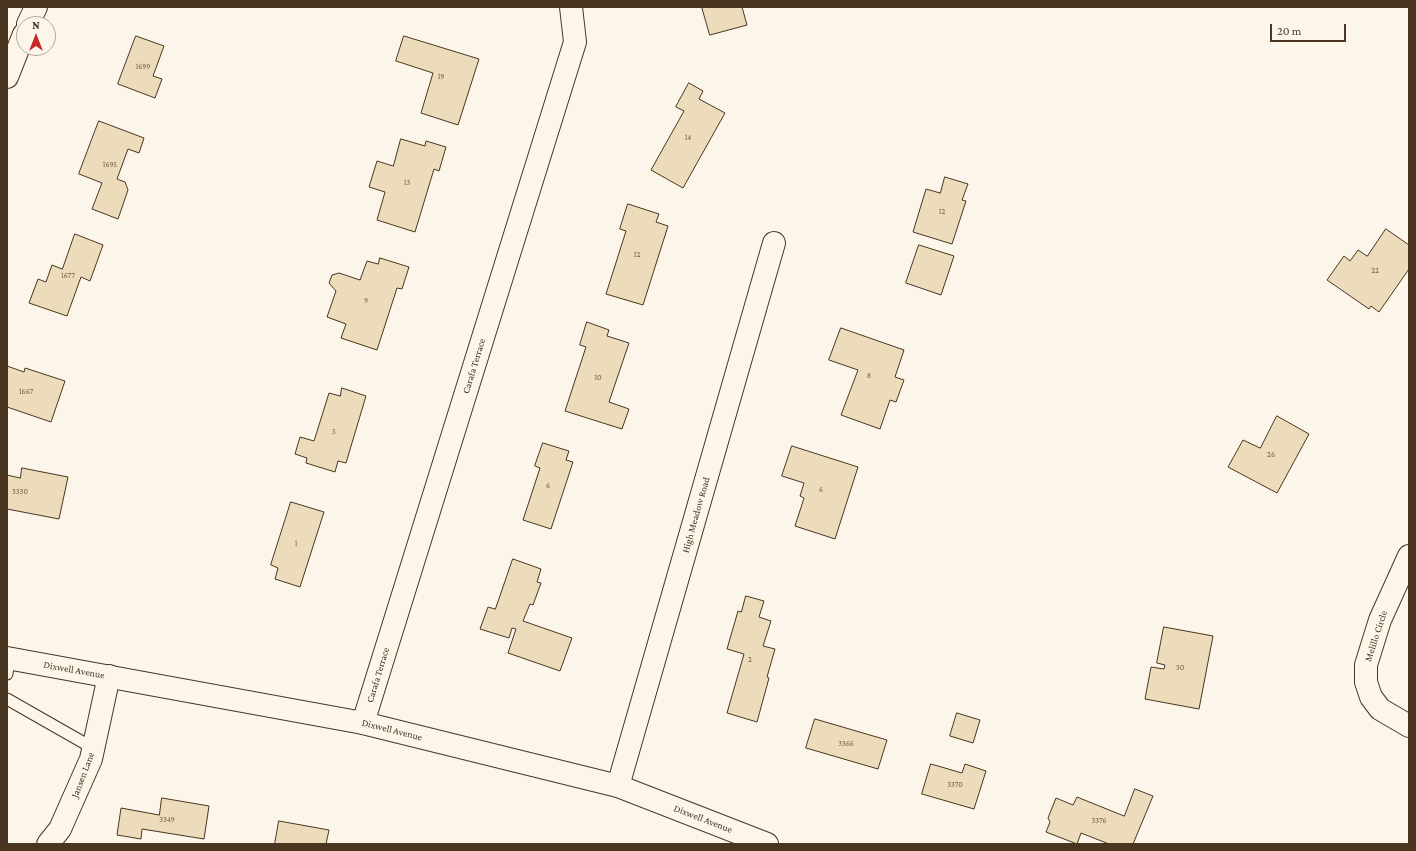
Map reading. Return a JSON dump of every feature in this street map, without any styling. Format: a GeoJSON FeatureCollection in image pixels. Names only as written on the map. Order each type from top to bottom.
{"type":"FeatureCollection","features":[{"type":"Feature","properties":{"kind":"street","name":"Carafa Terrace"},"geometry":{"type":"LineString","coordinates":[[363,723],[575,42],[571,7]]}},
{"type":"Feature","properties":{"kind":"street"},"geometry":{"type":"LineString","coordinates":[[7,77],[16,54]]}},
{"type":"Feature","properties":{"kind":"street","name":"High Meadow Road"},"geometry":{"type":"LineString","coordinates":[[618,786],[774,243]]}},
{"type":"Feature","properties":{"kind":"street","name":"Melillo Circle"},"geometry":{"type":"LineString","coordinates":[[1409,556],[1380,620],[1366,666],[1366,682],[1371,697],[1380,709],[1409,726]]}},
{"type":"Feature","properties":{"kind":"street","name":"Dixwell Avenue"},"geometry":{"type":"LineString","coordinates":[[8,663],[109,676],[363,723],[618,786],[767,844]]}},
{"type":"Feature","properties":{"kind":"street","name":"Jansen Lane"},"geometry":{"type":"LineString","coordinates":[[48,844],[60,829],[91,758],[109,676]]}},
{"type":"Feature","properties":{"kind":"lane"},"geometry":{"type":"LineString","coordinates":[[7,699],[93,748]]}},
{"type":"Feature","properties":{"kind":"building"},"geometry":{"type":"Polygon","coordinates":[[[702,7],[742,7],[747,25],[710,35],[702,7]]]}},
{"type":"Feature","properties":{"kind":"building"},"geometry":{"type":"Polygon","coordinates":[[[136,36],[164,46],[153,76],[162,79],[155,98],[118,84],[136,36]]]}},
{"type":"Feature","properties":{"kind":"building"},"geometry":{"type":"Polygon","coordinates":[[[404,36],[479,59],[458,125],[421,113],[433,73],[396,61],[404,36]]]}},
{"type":"Feature","properties":{"kind":"building"},"geometry":{"type":"Polygon","coordinates":[[[689,83],[703,91],[699,99],[725,113],[683,188],[651,170],[684,111],[676,107],[689,83]]]}},
{"type":"Feature","properties":{"kind":"building"},"geometry":{"type":"Polygon","coordinates":[[[99,121],[144,138],[139,153],[128,149],[117,179],[125,182],[128,190],[118,219],[92,209],[102,183],[79,174],[99,121]]]}},
{"type":"Feature","properties":{"kind":"building"},"geometry":{"type":"Polygon","coordinates":[[[401,139],[425,146],[426,141],[446,147],[439,171],[434,169],[415,232],[377,220],[385,192],[369,187],[377,161],[393,166],[401,139]]]}},
{"type":"Feature","properties":{"kind":"building"},"geometry":{"type":"Polygon","coordinates":[[[945,177],[968,184],[962,200],[966,201],[952,244],[913,232],[926,189],[940,193],[945,177]]]}},
{"type":"Feature","properties":{"kind":"building"},"geometry":{"type":"Polygon","coordinates":[[[628,204],[659,214],[656,222],[668,226],[643,305],[606,294],[626,231],[620,229],[628,204]]]}},
{"type":"Feature","properties":{"kind":"building"},"geometry":{"type":"Polygon","coordinates":[[[1386,229],[1409,245],[1409,269],[1379,312],[1371,306],[1369,309],[1327,280],[1344,256],[1350,261],[1358,250],[1367,256],[1386,229]]]}},
{"type":"Feature","properties":{"kind":"building"},"geometry":{"type":"Polygon","coordinates":[[[75,234],[103,245],[90,281],[81,277],[67,316],[29,303],[38,279],[46,282],[52,265],[62,269],[75,234]]]}},
{"type":"Feature","properties":{"kind":"building"},"geometry":{"type":"Polygon","coordinates":[[[919,245],[954,256],[941,295],[906,283],[919,245]]]}},
{"type":"Feature","properties":{"kind":"building"},"geometry":{"type":"Polygon","coordinates":[[[380,258],[409,267],[402,289],[397,288],[377,350],[341,338],[346,324],[327,317],[336,291],[329,283],[332,275],[339,273],[360,280],[367,261],[378,264],[380,258]]]}},
{"type":"Feature","properties":{"kind":"building"},"geometry":{"type":"Polygon","coordinates":[[[587,322],[609,330],[607,336],[629,343],[609,402],[629,409],[622,429],[565,411],[586,347],[580,345],[587,322]]]}},
{"type":"Feature","properties":{"kind":"building"},"geometry":{"type":"Polygon","coordinates":[[[841,328],[904,350],[895,377],[904,380],[896,402],[890,400],[880,429],[841,415],[858,370],[829,360],[841,328]]]}},
{"type":"Feature","properties":{"kind":"building"},"geometry":{"type":"Polygon","coordinates":[[[7,366],[24,372],[25,368],[65,381],[51,422],[7,407],[7,366]]]}},
{"type":"Feature","properties":{"kind":"building"},"geometry":{"type":"Polygon","coordinates":[[[342,388],[366,396],[346,463],[338,461],[335,472],[306,463],[307,458],[295,454],[300,437],[314,441],[329,393],[340,396],[342,388]]]}},
{"type":"Feature","properties":{"kind":"building"},"geometry":{"type":"Polygon","coordinates":[[[1277,416],[1309,434],[1277,493],[1228,467],[1243,440],[1260,448],[1277,416]]]}},
{"type":"Feature","properties":{"kind":"building"},"geometry":{"type":"Polygon","coordinates":[[[543,443],[569,451],[566,460],[573,462],[551,529],[523,520],[540,468],[535,466],[543,443]]]}},
{"type":"Feature","properties":{"kind":"building"},"geometry":{"type":"Polygon","coordinates":[[[792,446],[858,467],[835,539],[795,526],[804,498],[800,496],[804,483],[782,476],[792,446]]]}},
{"type":"Feature","properties":{"kind":"building"},"geometry":{"type":"Polygon","coordinates":[[[22,468],[68,477],[59,519],[7,509],[7,475],[20,478],[22,468]]]}},
{"type":"Feature","properties":{"kind":"building"},"geometry":{"type":"Polygon","coordinates":[[[291,502],[324,512],[300,587],[275,579],[278,568],[271,565],[291,502]]]}},
{"type":"Feature","properties":{"kind":"building"},"geometry":{"type":"Polygon","coordinates":[[[513,559],[541,569],[537,582],[541,583],[533,605],[530,604],[523,621],[572,638],[560,671],[508,653],[516,629],[512,628],[509,638],[480,629],[488,607],[495,609],[513,559]]]}},
{"type":"Feature","properties":{"kind":"building"},"geometry":{"type":"Polygon","coordinates":[[[746,596],[764,601],[759,617],[771,621],[763,646],[775,649],[757,722],[727,713],[744,654],[727,649],[738,611],[741,612],[746,596]]]}},
{"type":"Feature","properties":{"kind":"building"},"geometry":{"type":"Polygon","coordinates":[[[1164,627],[1213,636],[1199,709],[1145,699],[1151,667],[1164,669],[1165,665],[1157,663],[1164,627]]]}},
{"type":"Feature","properties":{"kind":"building"},"geometry":{"type":"Polygon","coordinates":[[[957,713],[980,720],[973,743],[950,736],[957,713]]]}},
{"type":"Feature","properties":{"kind":"building"},"geometry":{"type":"Polygon","coordinates":[[[815,719],[887,740],[878,769],[806,748],[815,719]]]}},
{"type":"Feature","properties":{"kind":"building"},"geometry":{"type":"Polygon","coordinates":[[[931,764],[962,773],[965,764],[986,771],[974,809],[922,794],[931,764]]]}},
{"type":"Feature","properties":{"kind":"building"},"geometry":{"type":"Polygon","coordinates":[[[1135,789],[1153,796],[1133,844],[1109,844],[1081,833],[1077,844],[1046,832],[1050,822],[1048,818],[1056,798],[1073,805],[1077,797],[1124,816],[1135,789]]]}},
{"type":"Feature","properties":{"kind":"building"},"geometry":{"type":"Polygon","coordinates":[[[162,798],[209,806],[204,839],[142,829],[141,839],[117,835],[121,808],[159,815],[162,798]]]}},
{"type":"Feature","properties":{"kind":"building"},"geometry":{"type":"Polygon","coordinates":[[[279,821],[329,830],[326,844],[275,844],[279,821]]]}}]}
